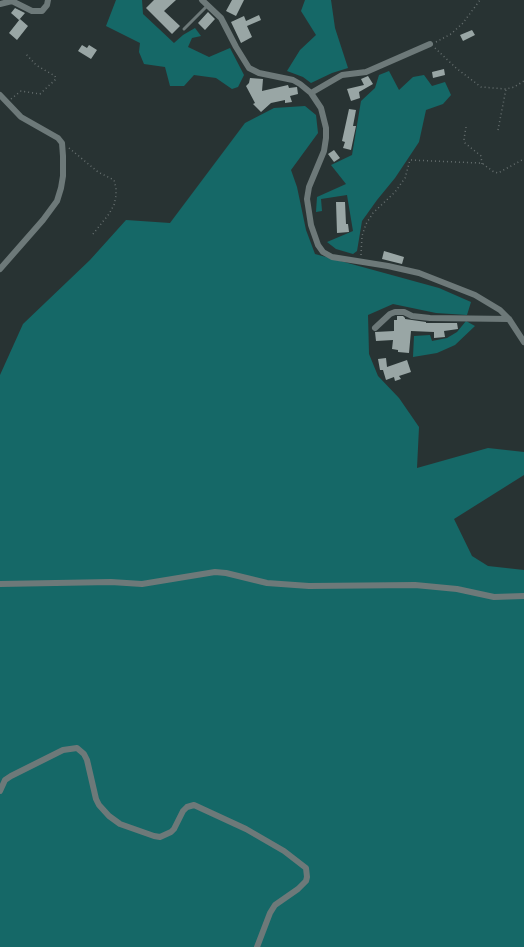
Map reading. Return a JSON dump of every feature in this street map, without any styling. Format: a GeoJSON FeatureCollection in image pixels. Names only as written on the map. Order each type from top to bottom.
{"type":"FeatureCollection","features":[{"type":"Feature","properties":{"kind":"street"},"geometry":{"type":"LineString","coordinates":[[0,4],[12,1],[32,11],[42,11],[47,5],[48,0]]}},
{"type":"Feature","properties":{"kind":"street"},"geometry":{"type":"LineString","coordinates":[[202,0],[208,4],[221,18],[239,53],[249,68],[259,73],[293,80],[311,93],[316,99],[324,117],[326,138],[324,151],[309,188],[307,199],[311,226],[318,245],[323,252],[332,257],[360,263],[388,266],[419,273],[475,295],[500,310],[524,342]]}},
{"type":"Feature","properties":{"kind":"street"},"geometry":{"type":"LineString","coordinates":[[311,93],[342,75],[366,72],[430,44]]}},
{"type":"Feature","properties":{"kind":"street"},"geometry":{"type":"LineString","coordinates":[[0,95],[21,117],[51,133],[60,140],[62,143],[63,156],[63,176],[57,201],[43,220],[0,268]]}},
{"type":"Feature","properties":{"kind":"street"},"geometry":{"type":"LineString","coordinates":[[375,328],[390,314],[395,312],[404,312],[412,316],[430,318],[509,320]]}},
{"type":"Feature","properties":{"kind":"street"},"geometry":{"type":"LineString","coordinates":[[0,584],[111,582],[142,584],[220,573],[267,583],[309,586],[415,584],[458,589],[494,597],[524,596]]}},
{"type":"Feature","properties":{"kind":"street"},"geometry":{"type":"LineString","coordinates":[[0,791],[6,780],[11,776],[63,750],[77,748],[84,754],[87,760],[96,799],[99,805],[109,816],[120,824],[160,837],[171,832],[183,811],[187,807],[194,805],[246,829],[284,851],[306,868],[308,877],[298,889],[275,905],[270,913],[257,947]]}},
{"type":"Feature","properties":{"kind":"lane"},"geometry":{"type":"LineString","coordinates":[[184,29],[208,4]]}},
{"type":"Feature","properties":{"kind":"path"},"geometry":{"type":"LineString","coordinates":[[480,0],[470,16],[451,34],[430,44],[456,68],[482,87],[506,89],[514,87],[524,81]]}},
{"type":"Feature","properties":{"kind":"path"},"geometry":{"type":"LineString","coordinates":[[6,102],[21,91],[40,94],[56,79],[55,76],[36,65],[26,54]]}},
{"type":"Feature","properties":{"kind":"path"},"geometry":{"type":"LineString","coordinates":[[498,130],[506,89]]}},
{"type":"Feature","properties":{"kind":"path"},"geometry":{"type":"LineString","coordinates":[[466,127],[464,139],[465,143],[481,156],[482,164]]}},
{"type":"Feature","properties":{"kind":"path"},"geometry":{"type":"LineString","coordinates":[[60,140],[98,172],[114,180],[116,188],[114,205],[110,214],[93,234]]}},
{"type":"Feature","properties":{"kind":"path"},"geometry":{"type":"LineString","coordinates":[[360,263],[362,236],[366,224],[373,213],[395,192],[404,178],[410,160],[482,164],[498,174],[524,159]]}},
{"type":"Feature","properties":{"kind":"shaded area"},"geometry":{"type":"Polygon","coordinates":[[[116,0],[142,0],[143,14],[174,43],[183,35],[195,28],[201,36],[192,38],[188,47],[209,57],[230,48],[244,75],[238,87],[232,89],[216,78],[194,75],[184,86],[170,86],[165,67],[144,64],[139,52],[140,43],[106,26],[116,0]]]}},
{"type":"Feature","properties":{"kind":"shaded area"},"geometry":{"type":"Polygon","coordinates":[[[305,0],[331,0],[335,28],[348,68],[332,73],[311,83],[303,77],[287,71],[300,50],[316,35],[301,11],[305,0]]]}},
{"type":"Feature","properties":{"kind":"shaded area"},"geometry":{"type":"Polygon","coordinates":[[[389,71],[399,90],[413,77],[424,75],[432,86],[445,82],[451,95],[443,104],[426,110],[419,142],[395,178],[362,221],[357,251],[353,254],[336,249],[327,242],[353,231],[347,195],[321,199],[322,211],[316,212],[317,197],[346,184],[331,165],[352,155],[361,101],[375,88],[379,75],[389,71]]]}},
{"type":"Feature","properties":{"kind":"shaded area"},"geometry":{"type":"Polygon","coordinates":[[[305,106],[316,115],[318,133],[291,170],[297,187],[306,230],[315,254],[439,288],[471,302],[467,315],[436,313],[393,304],[368,315],[369,354],[378,376],[399,398],[419,427],[417,468],[488,448],[524,452],[524,475],[454,519],[472,556],[488,566],[524,570],[524,947],[0,947],[0,375],[23,324],[90,260],[126,220],[170,223],[245,123],[274,108],[305,106]]]}},
{"type":"Feature","properties":{"kind":"shaded area"},"geometry":{"type":"Polygon","coordinates":[[[466,321],[475,326],[455,345],[437,353],[413,357],[414,336],[430,335],[432,341],[447,338],[457,332],[466,321]]]}},
{"type":"Feature","properties":{"kind":"building"},"geometry":{"type":"Polygon","coordinates":[[[154,0],[176,0],[164,11],[180,26],[172,34],[146,8],[154,0]]]}},
{"type":"Feature","properties":{"kind":"building"},"geometry":{"type":"Polygon","coordinates":[[[232,0],[244,0],[236,16],[226,11],[232,0]]]}},
{"type":"Feature","properties":{"kind":"building"},"geometry":{"type":"Polygon","coordinates":[[[15,8],[25,13],[19,20],[11,13],[15,8]]]}},
{"type":"Feature","properties":{"kind":"building"},"geometry":{"type":"Polygon","coordinates":[[[208,12],[215,19],[205,30],[198,23],[208,12]]]}},
{"type":"Feature","properties":{"kind":"building"},"geometry":{"type":"Polygon","coordinates":[[[259,15],[261,20],[247,26],[252,37],[241,43],[231,22],[244,16],[246,21],[259,15]]]}},
{"type":"Feature","properties":{"kind":"building"},"geometry":{"type":"Polygon","coordinates":[[[20,19],[28,26],[17,40],[9,33],[20,19]]]}},
{"type":"Feature","properties":{"kind":"building"},"geometry":{"type":"Polygon","coordinates":[[[472,30],[475,35],[463,41],[460,35],[472,30]]]}},
{"type":"Feature","properties":{"kind":"building"},"geometry":{"type":"Polygon","coordinates":[[[82,45],[87,48],[89,45],[97,50],[91,59],[78,51],[82,45]]]}},
{"type":"Feature","properties":{"kind":"building"},"geometry":{"type":"Polygon","coordinates":[[[444,69],[445,75],[433,78],[432,72],[444,69]]]}},
{"type":"Feature","properties":{"kind":"building"},"geometry":{"type":"Polygon","coordinates":[[[368,76],[373,84],[359,92],[360,98],[351,101],[347,89],[364,85],[361,79],[368,76]]]}},
{"type":"Feature","properties":{"kind":"building"},"geometry":{"type":"Polygon","coordinates":[[[250,78],[263,79],[262,91],[288,85],[289,88],[297,87],[298,94],[290,96],[292,102],[285,103],[285,100],[271,103],[261,112],[253,104],[255,103],[246,86],[249,83],[250,78]]]}},
{"type":"Feature","properties":{"kind":"building"},"geometry":{"type":"Polygon","coordinates":[[[349,109],[356,110],[353,126],[356,126],[351,150],[343,148],[345,142],[342,141],[349,109]]]}},
{"type":"Feature","properties":{"kind":"building"},"geometry":{"type":"Polygon","coordinates":[[[334,150],[340,158],[334,162],[328,154],[334,150]]]}},
{"type":"Feature","properties":{"kind":"building"},"geometry":{"type":"Polygon","coordinates":[[[336,202],[345,202],[346,224],[348,224],[349,232],[337,233],[336,202]]]}},
{"type":"Feature","properties":{"kind":"building"},"geometry":{"type":"Polygon","coordinates":[[[384,251],[404,257],[402,264],[382,259],[384,251]]]}},
{"type":"Feature","properties":{"kind":"building"},"geometry":{"type":"Polygon","coordinates":[[[397,316],[403,316],[405,319],[426,323],[457,323],[458,329],[444,331],[445,337],[434,338],[434,332],[411,331],[409,353],[398,352],[398,350],[392,349],[393,340],[376,341],[375,332],[394,331],[394,320],[397,320],[397,316]]]}},
{"type":"Feature","properties":{"kind":"building"},"geometry":{"type":"Polygon","coordinates":[[[386,358],[387,367],[407,360],[411,372],[399,376],[401,379],[395,381],[394,377],[386,380],[383,370],[380,370],[378,359],[386,358]]]}}]}
